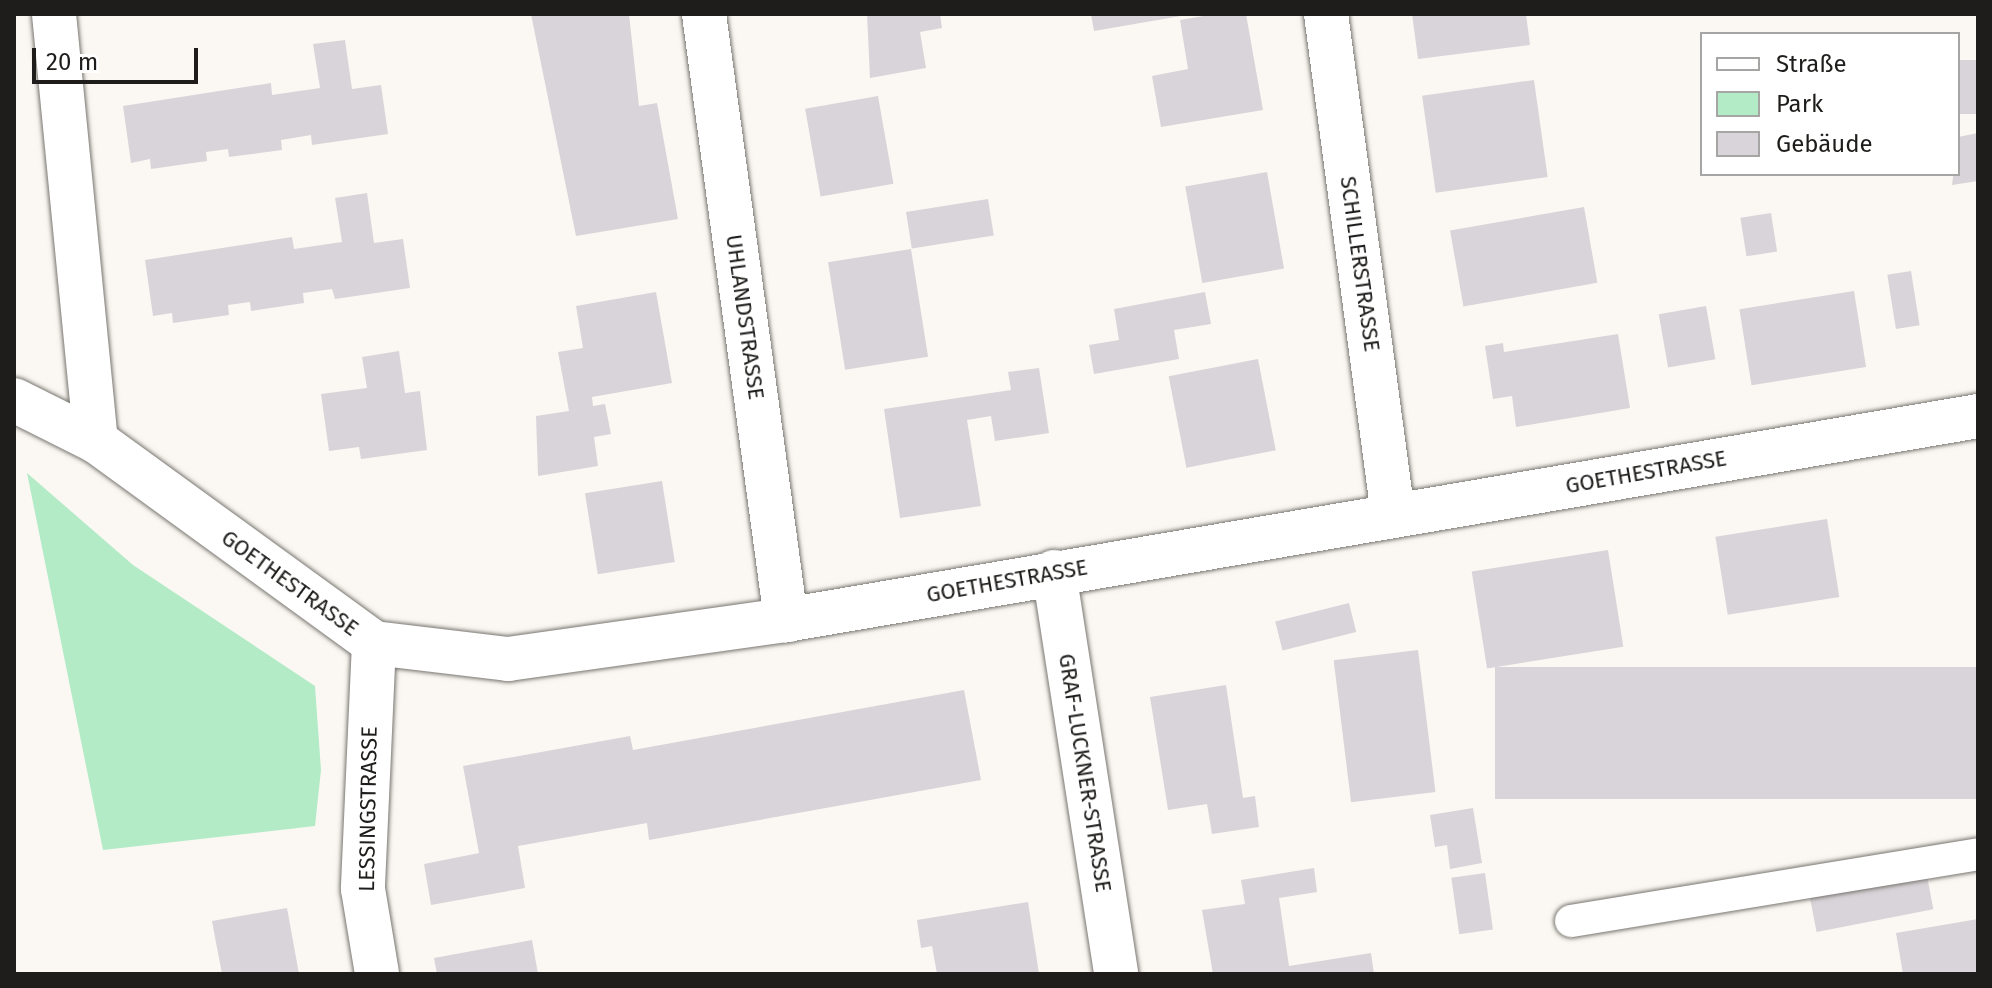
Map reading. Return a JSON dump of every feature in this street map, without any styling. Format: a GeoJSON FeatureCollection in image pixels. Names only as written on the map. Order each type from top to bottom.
{"type":"FeatureCollection","features":[{"type":"Feature","properties":{"kind":"street"},"geometry":{"type":"LineString","coordinates":[[54,14],[96,441]]}},
{"type":"Feature","properties":{"kind":"street","name":"UHLANDSTRASSE"},"geometry":{"type":"LineString","coordinates":[[704,14],[786,620]]}},
{"type":"Feature","properties":{"kind":"street","name":"SCHILLERSTRASSE"},"geometry":{"type":"LineString","coordinates":[[1326,14],[1393,515]]}},
{"type":"Feature","properties":{"kind":"street","name":"GOETHESTRASSE"},"geometry":{"type":"LineString","coordinates":[[14,400],[96,441],[374,643],[508,659],[786,620],[1978,416]]}},
{"type":"Feature","properties":{"kind":"street","name":"GRAF-LUCKNER-STRASSE"},"geometry":{"type":"LineString","coordinates":[[1054,572],[1116,974]]}},
{"type":"Feature","properties":{"kind":"street","name":"LESSINGSTRASSE"},"geometry":{"type":"LineString","coordinates":[[374,643],[363,889],[377,974]]}},
{"type":"Feature","properties":{"kind":"lane"},"geometry":{"type":"LineString","coordinates":[[1571,921],[1978,854]]}},
{"type":"Feature","properties":{"kind":"green space"},"geometry":{"type":"Polygon","coordinates":[[[27,473],[133,565],[315,686],[321,770],[315,826],[103,850],[27,473]]]}},
{"type":"Feature","properties":{"kind":"building"},"geometry":{"type":"Polygon","coordinates":[[[531,14],[629,14],[639,106],[657,103],[678,219],[576,236],[531,14]]]}},
{"type":"Feature","properties":{"kind":"building"},"geometry":{"type":"Polygon","coordinates":[[[867,14],[940,14],[942,28],[920,32],[926,68],[870,78],[867,14]]]}},
{"type":"Feature","properties":{"kind":"building"},"geometry":{"type":"Polygon","coordinates":[[[1091,14],[1181,14],[1181,16],[1094,31],[1091,14]]]}},
{"type":"Feature","properties":{"kind":"building"},"geometry":{"type":"Polygon","coordinates":[[[1215,14],[1246,14],[1263,110],[1161,127],[1152,76],[1188,69],[1180,20],[1215,14]]]}},
{"type":"Feature","properties":{"kind":"building"},"geometry":{"type":"Polygon","coordinates":[[[1412,14],[1526,14],[1530,45],[1418,59],[1412,14]]]}},
{"type":"Feature","properties":{"kind":"building"},"geometry":{"type":"Polygon","coordinates":[[[345,40],[352,89],[381,85],[388,134],[312,145],[311,135],[281,140],[282,150],[229,157],[228,149],[206,152],[207,161],[151,169],[150,159],[131,163],[123,106],[271,83],[272,95],[320,88],[313,44],[345,40]]]}},
{"type":"Feature","properties":{"kind":"building"},"geometry":{"type":"Polygon","coordinates":[[[1960,60],[1978,60],[1978,114],[1960,114],[1960,60]]]}},
{"type":"Feature","properties":{"kind":"building"},"geometry":{"type":"Polygon","coordinates":[[[1534,80],[1548,177],[1436,193],[1422,96],[1534,80]]]}},
{"type":"Feature","properties":{"kind":"building"},"geometry":{"type":"Polygon","coordinates":[[[878,96],[893,184],[821,196],[805,109],[878,96]]]}},
{"type":"Feature","properties":{"kind":"building"},"geometry":{"type":"Polygon","coordinates":[[[1978,133],[1978,181],[1952,185],[1953,176],[1960,176],[1960,137],[1978,133]]]}},
{"type":"Feature","properties":{"kind":"building"},"geometry":{"type":"Polygon","coordinates":[[[1267,172],[1284,269],[1202,283],[1185,186],[1267,172]]]}},
{"type":"Feature","properties":{"kind":"building"},"geometry":{"type":"Polygon","coordinates":[[[367,193],[374,243],[403,239],[410,288],[335,299],[332,289],[303,293],[304,303],[251,311],[250,302],[228,305],[229,315],[173,323],[172,313],[153,316],[145,260],[292,237],[294,249],[342,242],[335,198],[367,193]]]}},
{"type":"Feature","properties":{"kind":"building"},"geometry":{"type":"Polygon","coordinates":[[[988,199],[994,236],[912,249],[906,212],[988,199]]]}},
{"type":"Feature","properties":{"kind":"building"},"geometry":{"type":"Polygon","coordinates":[[[1584,207],[1597,283],[1463,306],[1450,231],[1584,207]]]}},
{"type":"Feature","properties":{"kind":"building"},"geometry":{"type":"Polygon","coordinates":[[[1771,213],[1777,252],[1746,256],[1740,218],[1771,213]]]}},
{"type":"Feature","properties":{"kind":"building"},"geometry":{"type":"Polygon","coordinates":[[[911,249],[928,357],[845,370],[828,262],[911,249]]]}},
{"type":"Feature","properties":{"kind":"building"},"geometry":{"type":"Polygon","coordinates":[[[1911,271],[1920,325],[1896,329],[1887,275],[1911,271]]]}},
{"type":"Feature","properties":{"kind":"building"},"geometry":{"type":"Polygon","coordinates":[[[1854,291],[1866,367],[1751,385],[1739,309],[1854,291]]]}},
{"type":"Feature","properties":{"kind":"building"},"geometry":{"type":"Polygon","coordinates":[[[656,292],[672,383],[592,397],[593,406],[605,404],[611,434],[594,437],[598,466],[538,476],[536,416],[569,411],[558,352],[583,348],[576,306],[656,292]]]}},
{"type":"Feature","properties":{"kind":"building"},"geometry":{"type":"Polygon","coordinates":[[[1205,292],[1211,324],[1174,330],[1179,359],[1094,374],[1089,345],[1119,340],[1114,309],[1205,292]]]}},
{"type":"Feature","properties":{"kind":"building"},"geometry":{"type":"Polygon","coordinates":[[[1706,306],[1715,359],[1668,368],[1659,314],[1706,306]]]}},
{"type":"Feature","properties":{"kind":"building"},"geometry":{"type":"Polygon","coordinates":[[[1618,334],[1630,408],[1516,427],[1512,396],[1493,399],[1485,346],[1503,343],[1504,352],[1618,334]]]}},
{"type":"Feature","properties":{"kind":"building"},"geometry":{"type":"Polygon","coordinates":[[[399,351],[405,393],[420,391],[427,450],[361,459],[359,447],[329,451],[321,394],[367,388],[362,357],[399,351]]]}},
{"type":"Feature","properties":{"kind":"building"},"geometry":{"type":"Polygon","coordinates":[[[1258,359],[1276,450],[1186,468],[1169,376],[1258,359]]]}},
{"type":"Feature","properties":{"kind":"building"},"geometry":{"type":"Polygon","coordinates":[[[1039,368],[1049,433],[995,441],[991,416],[967,420],[981,506],[900,518],[884,409],[1011,390],[1008,372],[1039,368]]]}},
{"type":"Feature","properties":{"kind":"building"},"geometry":{"type":"Polygon","coordinates":[[[662,481],[675,562],[598,574],[585,493],[662,481]]]}},
{"type":"Feature","properties":{"kind":"building"},"geometry":{"type":"Polygon","coordinates":[[[1827,519],[1839,597],[1728,615],[1715,537],[1827,519]]]}},
{"type":"Feature","properties":{"kind":"building"},"geometry":{"type":"Polygon","coordinates":[[[1608,550],[1623,647],[1487,668],[1472,572],[1608,550]]]}},
{"type":"Feature","properties":{"kind":"building"},"geometry":{"type":"Polygon","coordinates":[[[1349,603],[1356,632],[1283,650],[1275,621],[1349,603]]]}},
{"type":"Feature","properties":{"kind":"building"},"geometry":{"type":"Polygon","coordinates":[[[1418,650],[1435,792],[1351,802],[1334,660],[1418,650]]]}},
{"type":"Feature","properties":{"kind":"building"},"geometry":{"type":"Polygon","coordinates":[[[1495,667],[1978,667],[1978,799],[1495,799],[1495,667]]]}},
{"type":"Feature","properties":{"kind":"building"},"geometry":{"type":"Polygon","coordinates":[[[1226,685],[1243,798],[1255,796],[1259,827],[1212,834],[1207,804],[1168,810],[1150,697],[1226,685]]]}},
{"type":"Feature","properties":{"kind":"building"},"geometry":{"type":"Polygon","coordinates":[[[964,690],[981,780],[649,840],[647,823],[518,846],[525,888],[431,905],[424,864],[479,853],[463,766],[630,736],[633,750],[964,690]]]}},
{"type":"Feature","properties":{"kind":"building"},"geometry":{"type":"Polygon","coordinates":[[[1473,808],[1482,863],[1450,869],[1447,845],[1435,847],[1430,815],[1473,808]]]}},
{"type":"Feature","properties":{"kind":"building"},"geometry":{"type":"Polygon","coordinates":[[[1925,866],[1933,909],[1817,932],[1808,889],[1925,866]]]}},
{"type":"Feature","properties":{"kind":"building"},"geometry":{"type":"Polygon","coordinates":[[[1314,868],[1317,892],[1279,898],[1289,966],[1371,953],[1374,974],[1213,974],[1202,910],[1245,904],[1241,880],[1314,868]]]}},
{"type":"Feature","properties":{"kind":"building"},"geometry":{"type":"Polygon","coordinates":[[[1485,873],[1493,929],[1459,934],[1451,878],[1485,873]]]}},
{"type":"Feature","properties":{"kind":"building"},"geometry":{"type":"Polygon","coordinates":[[[1028,902],[1039,974],[937,974],[932,946],[921,948],[917,920],[1028,902]]]}},
{"type":"Feature","properties":{"kind":"building"},"geometry":{"type":"Polygon","coordinates":[[[287,908],[299,974],[222,974],[212,921],[287,908]]]}},
{"type":"Feature","properties":{"kind":"building"},"geometry":{"type":"Polygon","coordinates":[[[1978,919],[1978,974],[1903,974],[1896,933],[1978,919]]]}},
{"type":"Feature","properties":{"kind":"building"},"geometry":{"type":"Polygon","coordinates":[[[532,940],[538,974],[437,974],[434,958],[532,940]]]}}]}
